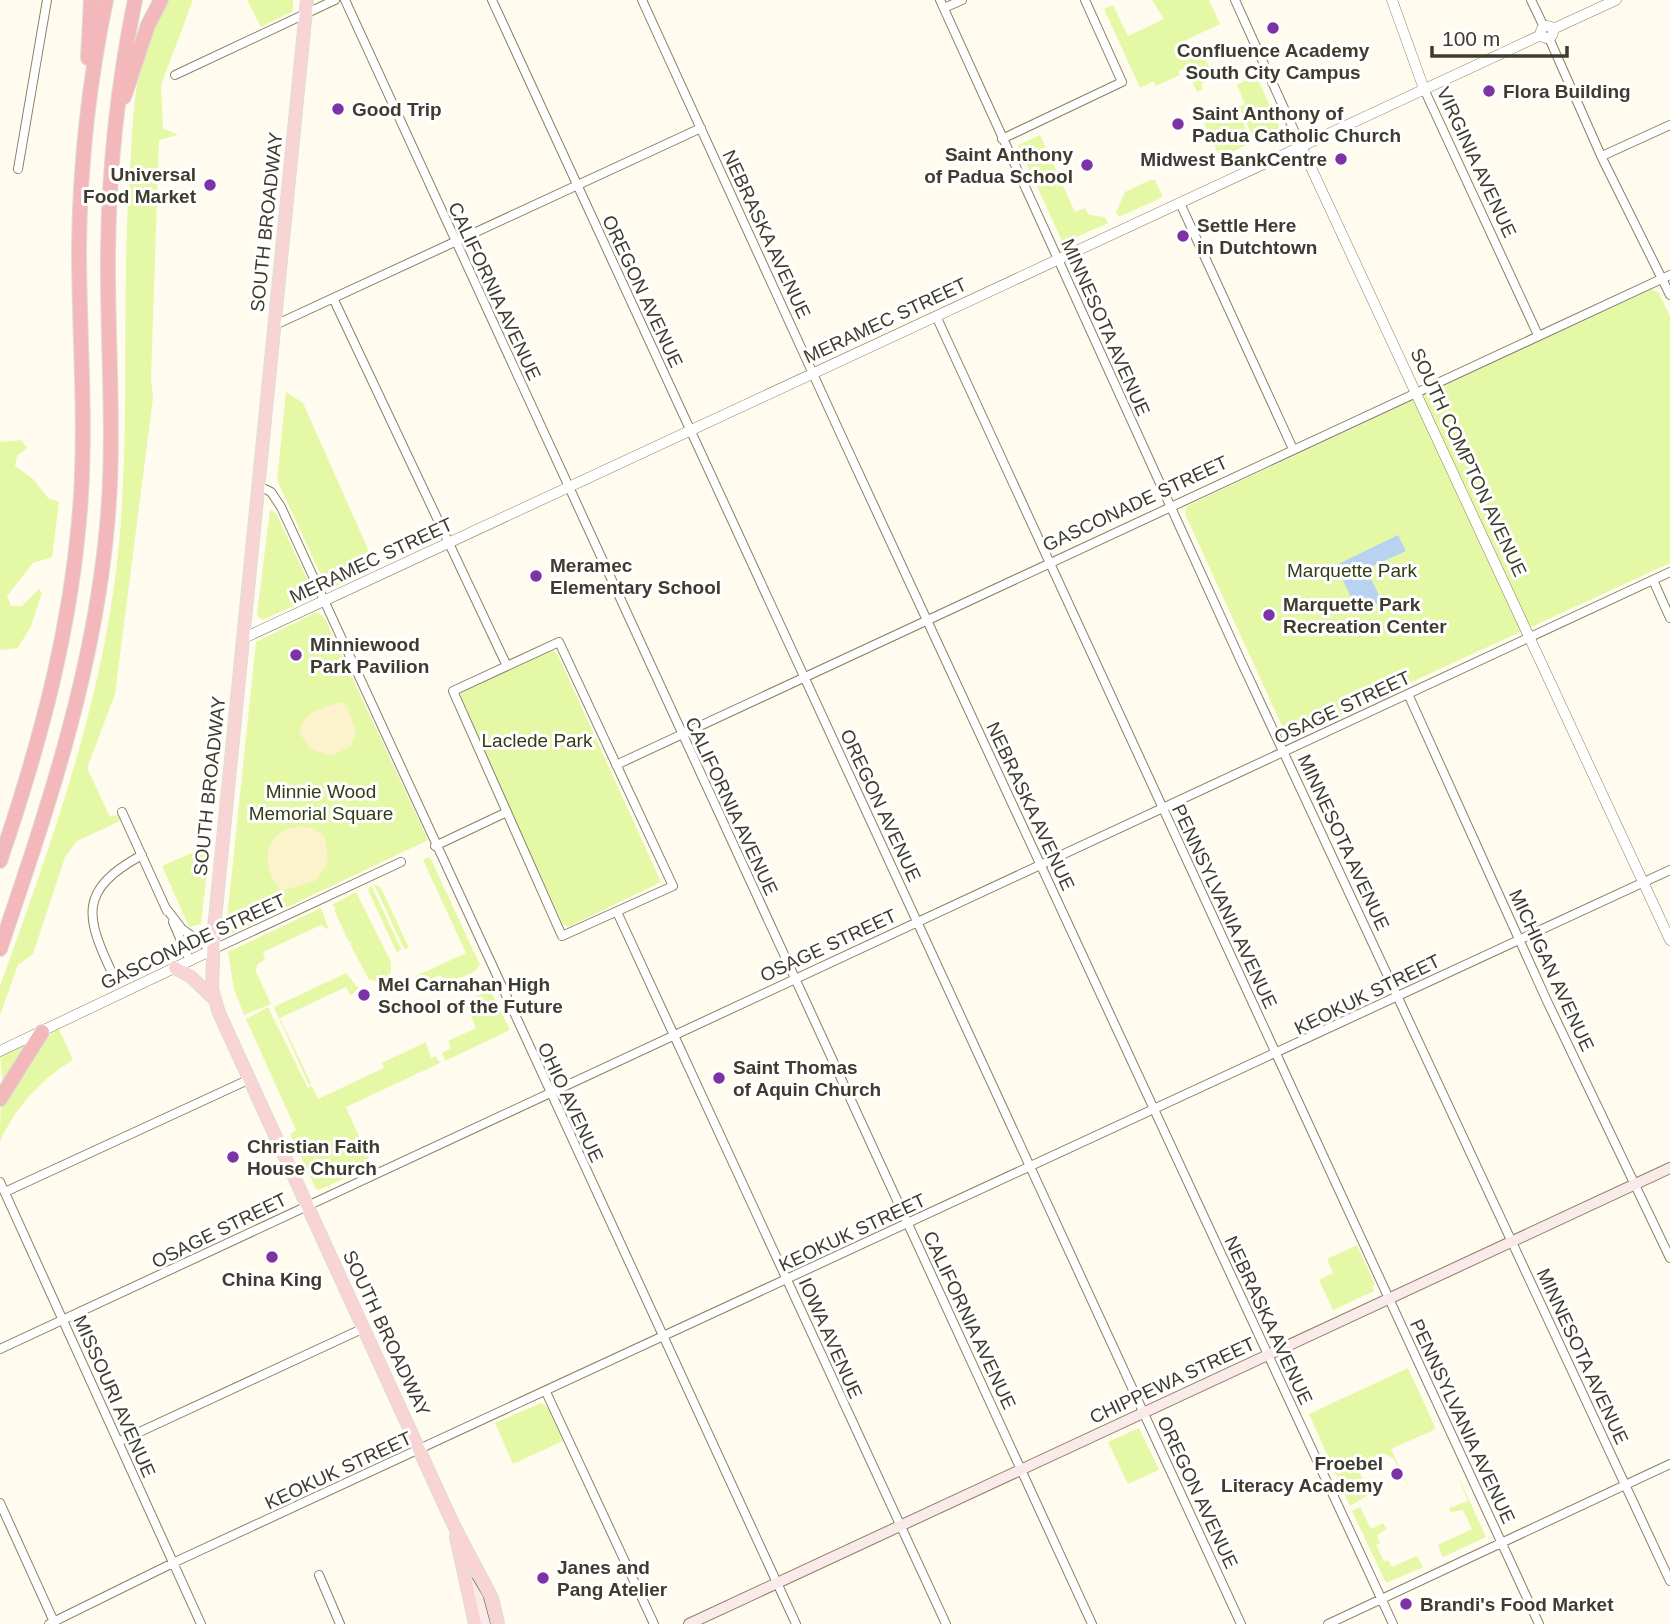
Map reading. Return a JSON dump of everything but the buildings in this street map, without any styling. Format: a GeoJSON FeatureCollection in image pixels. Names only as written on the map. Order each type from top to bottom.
{"type":"FeatureCollection","features":[{"type":"Feature","properties":{"kind":"highway"},"geometry":{"type":"LineString","coordinates":[[0,861],[53,687],[76,555],[83,445],[80,198],[88,101],[91,0]]}},
{"type":"Feature","properties":{"kind":"highway"},"geometry":{"type":"LineString","coordinates":[[88,101],[106,0]]}},
{"type":"Feature","properties":{"kind":"highway"},"geometry":{"type":"LineString","coordinates":[[0,950],[77,710],[103,565],[111,455],[108,254],[114,129],[135,0]]}},
{"type":"Feature","properties":{"kind":"highway"},"geometry":{"type":"LineString","coordinates":[[114,129],[148,25],[161,0]]}},
{"type":"Feature","properties":{"kind":"highway"},"geometry":{"type":"LineString","coordinates":[[0,1099],[42,1032]]}},
{"type":"Feature","properties":{"kind":"main road","name":"SOUTH BROADWAY"},"geometry":{"type":"LineString","coordinates":[[307,0],[212,950],[214,998],[454,1526],[492,1598],[498,1624]]}},
{"type":"Feature","properties":{"kind":"main road"},"geometry":{"type":"LineString","coordinates":[[175,968],[191,977],[214,998]]}},
{"type":"Feature","properties":{"kind":"main road","name":"CHIPPEWA STREET"},"geometry":{"type":"LineString","coordinates":[[689,1624],[1670,1168]]}},
{"type":"Feature","properties":{"kind":"main road","name":"SOUTH BROADWAY"},"geometry":{"type":"LineString","coordinates":[[454,1526],[475,1624]]}},
{"type":"Feature","properties":{"kind":"main road"},"geometry":{"type":"LineString","coordinates":[[467,1580],[478,1598],[485,1624]]}},
{"type":"Feature","properties":{"kind":"main road"},"geometry":{"type":"LineString","coordinates":[[492,1598],[505,1624]]}},
{"type":"Feature","properties":{"kind":"street"},"geometry":{"type":"LineString","coordinates":[[18,169],[47,0]]}},
{"type":"Feature","properties":{"kind":"street"},"geometry":{"type":"LineString","coordinates":[[174,75],[335,0]]}},
{"type":"Feature","properties":{"kind":"street","name":"CALIFORNIA AVENUE"},"geometry":{"type":"LineString","coordinates":[[345,0],[1092,1624]]}},
{"type":"Feature","properties":{"kind":"street","name":"OREGON AVENUE"},"geometry":{"type":"LineString","coordinates":[[492,0],[1241,1624]]}},
{"type":"Feature","properties":{"kind":"street","name":"NEBRASKA AVENUE"},"geometry":{"type":"LineString","coordinates":[[642,0],[1393,1624]]}},
{"type":"Feature","properties":{"kind":"street"},"geometry":{"type":"LineString","coordinates":[[942,4],[962,0]]}},
{"type":"Feature","properties":{"kind":"street"},"geometry":{"type":"LineString","coordinates":[[1002,139],[1122,82],[1085,0]]}},
{"type":"Feature","properties":{"kind":"street","name":"SOUTH COMPTON AVENUE"},"geometry":{"type":"LineString","coordinates":[[1235,0],[1670,940]]}},
{"type":"Feature","properties":{"kind":"street","name":"VIRGINIA AVENUE"},"geometry":{"type":"LineString","coordinates":[[1392,0],[1424,89],[1538,335]]}},
{"type":"Feature","properties":{"kind":"street"},"geometry":{"type":"LineString","coordinates":[[1531,0],[1602,156],[1666,277],[1670,295]]}},
{"type":"Feature","properties":{"kind":"street","name":"MERAMEC STREET"},"geometry":{"type":"LineString","coordinates":[[244,638],[1616,0]]}},
{"type":"Feature","properties":{"kind":"street","name":"MINNESOTA AVENUE"},"geometry":{"type":"LineString","coordinates":[[942,4],[1170,506],[1670,1581]]}},
{"type":"Feature","properties":{"kind":"street"},"geometry":{"type":"LineString","coordinates":[[1602,156],[1670,125]]}},
{"type":"Feature","properties":{"kind":"street"},"geometry":{"type":"LineString","coordinates":[[275,325],[701,128]]}},
{"type":"Feature","properties":{"kind":"street"},"geometry":{"type":"LineString","coordinates":[[1180,202],[1293,449]]}},
{"type":"Feature","properties":{"kind":"street","name":"GASCONADE STREET"},"geometry":{"type":"LineString","coordinates":[[616,765],[1666,277]]}},
{"type":"Feature","properties":{"kind":"street"},"geometry":{"type":"LineString","coordinates":[[333,299],[507,666]]}},
{"type":"Feature","properties":{"kind":"street","name":"PENNSYLVANIA AVENUE"},"geometry":{"type":"LineString","coordinates":[[936,316],[1539,1624]]}},
{"type":"Feature","properties":{"kind":"street","name":"OHIO AVENUE"},"geometry":{"type":"LineString","coordinates":[[259,486],[267,489],[279,502],[435,846],[796,1624]]}},
{"type":"Feature","properties":{"kind":"street","name":"OSAGE STREET"},"geometry":{"type":"LineString","coordinates":[[0,1349],[1670,572]]}},
{"type":"Feature","properties":{"kind":"street"},"geometry":{"type":"LineString","coordinates":[[1653,580],[1670,618]]}},
{"type":"Feature","properties":{"kind":"street"},"geometry":{"type":"LineString","coordinates":[[559,642],[673,886],[562,936],[453,691],[507,666],[559,642]]}},
{"type":"Feature","properties":{"kind":"street","name":"MICHIGAN AVENUE"},"geometry":{"type":"LineString","coordinates":[[1408,694],[1670,1258]]}},
{"type":"Feature","properties":{"kind":"street"},"geometry":{"type":"LineString","coordinates":[[122,811],[190,961]]}},
{"type":"Feature","properties":{"kind":"street"},"geometry":{"type":"LineString","coordinates":[[435,846],[507,812]]}},
{"type":"Feature","properties":{"kind":"street"},"geometry":{"type":"LineString","coordinates":[[113,975],[93,934],[92,915],[98,890],[111,872],[142,855]]}},
{"type":"Feature","properties":{"kind":"street","name":"GASCONADE STREET"},"geometry":{"type":"LineString","coordinates":[[0,1051],[401,862]]}},
{"type":"Feature","properties":{"kind":"street","name":"KEOKUK STREET"},"geometry":{"type":"LineString","coordinates":[[53,1623],[175,1562],[1277,1055],[1670,870]]}},
{"type":"Feature","properties":{"kind":"street"},"geometry":{"type":"LineString","coordinates":[[165,907],[182,929],[212,950]]}},
{"type":"Feature","properties":{"kind":"street","name":"IOWA AVENUE"},"geometry":{"type":"LineString","coordinates":[[617,912],[946,1624]]}},
{"type":"Feature","properties":{"kind":"street"},"geometry":{"type":"LineString","coordinates":[[5,1192],[250,1079]]}},
{"type":"Feature","properties":{"kind":"street","name":"MISSOURI AVENUE"},"geometry":{"type":"LineString","coordinates":[[0,1182],[201,1624]]}},
{"type":"Feature","properties":{"kind":"street"},"geometry":{"type":"LineString","coordinates":[[118,1442],[364,1328]]}},
{"type":"Feature","properties":{"kind":"street"},"geometry":{"type":"LineString","coordinates":[[546,1392],[654,1624]]}},
{"type":"Feature","properties":{"kind":"street"},"geometry":{"type":"LineString","coordinates":[[1328,1624],[1670,1464]]}},
{"type":"Feature","properties":{"kind":"street"},"geometry":{"type":"LineString","coordinates":[[0,1503],[53,1623]]}},
{"type":"Feature","properties":{"kind":"street"},"geometry":{"type":"LineString","coordinates":[[319,1575],[340,1624]]}},
{"type":"Feature","properties":{"kind":"green space"},"geometry":{"type":"Polygon","coordinates":[[[164,0],[193,0],[161,85],[163,128],[178,135],[159,140],[151,376],[153,398],[115,694],[87,768],[110,817],[118,815],[120,821],[77,841],[65,857],[33,954],[18,965],[0,1015],[0,986],[75,764],[103,650],[113,592],[123,488],[127,214],[133,124],[144,49],[164,0]]]}},
{"type":"Feature","properties":{"kind":"green space"},"geometry":{"type":"Polygon","coordinates":[[[247,0],[293,0],[293,11],[261,27],[247,0]]]}},
{"type":"Feature","properties":{"kind":"green space"},"geometry":{"type":"Polygon","coordinates":[[[1152,0],[1209,0],[1220,24],[1182,42],[1189,58],[1202,52],[1214,77],[1201,84],[1203,89],[1197,92],[1187,71],[1183,69],[1178,71],[1180,75],[1156,86],[1154,81],[1140,88],[1104,9],[1113,5],[1128,36],[1164,19],[1152,0]]]}},
{"type":"Feature","properties":{"kind":"green space"},"geometry":{"type":"Polygon","coordinates":[[[1256,75],[1281,130],[1255,141],[1239,107],[1245,104],[1237,85],[1256,75]]]}},
{"type":"Feature","properties":{"kind":"green space"},"geometry":{"type":"Polygon","coordinates":[[[1237,109],[1252,142],[1220,158],[1204,123],[1237,109]]]}},
{"type":"Feature","properties":{"kind":"green space"},"geometry":{"type":"Polygon","coordinates":[[[1040,135],[1075,212],[1085,208],[1089,215],[1105,217],[1108,223],[1063,243],[1018,145],[1040,135]]]}},
{"type":"Feature","properties":{"kind":"green space"},"geometry":{"type":"Polygon","coordinates":[[[1155,180],[1163,197],[1119,217],[1116,212],[1125,192],[1155,180]]]}},
{"type":"Feature","properties":{"kind":"green space","name":"Marquette Park"},"geometry":{"type":"Polygon","coordinates":[[[1652,289],[1659,293],[1670,316],[1670,563],[1288,739],[1185,514],[1187,506],[1652,289]]]}},
{"type":"Feature","properties":{"kind":"green space"},"geometry":{"type":"Polygon","coordinates":[[[286,392],[303,403],[376,567],[330,589],[325,584],[277,480],[286,392]]]}},
{"type":"Feature","properties":{"kind":"green space"},"geometry":{"type":"Polygon","coordinates":[[[21,440],[27,448],[17,456],[15,466],[33,479],[48,498],[59,502],[52,557],[33,563],[7,596],[11,606],[22,606],[39,589],[42,593],[31,626],[18,648],[0,650],[0,442],[21,440]]]}},
{"type":"Feature","properties":{"kind":"green space"},"geometry":{"type":"Polygon","coordinates":[[[270,510],[276,513],[314,594],[309,599],[262,620],[257,615],[270,510]]]}},
{"type":"Feature","properties":{"kind":"green space","name":"Minnie Wood Memorial Square"},"geometry":{"type":"Polygon","coordinates":[[[317,612],[324,617],[428,840],[231,934],[226,929],[256,642],[317,612]]]}},
{"type":"Feature","properties":{"kind":"green space","name":"Laclede Park"},"geometry":{"type":"Polygon","coordinates":[[[552,650],[557,653],[661,882],[568,927],[563,924],[459,699],[462,691],[552,650]]]}},
{"type":"Feature","properties":{"kind":"green space"},"geometry":{"type":"Polygon","coordinates":[[[210,845],[201,924],[189,927],[162,866],[210,845]]]}},
{"type":"Feature","properties":{"kind":"green space"},"geometry":{"type":"Polygon","coordinates":[[[430,857],[480,965],[473,972],[446,982],[440,975],[413,987],[416,976],[466,953],[423,860],[430,857]]]}},
{"type":"Feature","properties":{"kind":"green space"},"geometry":{"type":"Polygon","coordinates":[[[374,884],[381,888],[409,948],[404,949],[374,884]]]}},
{"type":"Feature","properties":{"kind":"green space"},"geometry":{"type":"Polygon","coordinates":[[[371,885],[401,949],[397,953],[368,890],[371,885]]]}},
{"type":"Feature","properties":{"kind":"green space"},"geometry":{"type":"Polygon","coordinates":[[[356,892],[391,962],[391,972],[382,981],[369,980],[350,944],[353,942],[349,942],[334,910],[336,908],[332,905],[356,892]]]}},
{"type":"Feature","properties":{"kind":"green space"},"geometry":{"type":"Polygon","coordinates":[[[321,908],[329,930],[321,925],[263,952],[265,959],[257,965],[256,972],[271,1004],[244,1015],[234,989],[228,952],[321,908]]]}},
{"type":"Feature","properties":{"kind":"green space"},"geometry":{"type":"Polygon","coordinates":[[[346,973],[358,988],[351,996],[346,987],[280,1018],[311,1083],[309,1085],[274,1007],[346,973]]]}},
{"type":"Feature","properties":{"kind":"green space"},"geometry":{"type":"Polygon","coordinates":[[[484,977],[510,1030],[445,1061],[442,1053],[451,1048],[448,1041],[476,1028],[465,1002],[483,993],[479,982],[482,978],[485,980],[484,977]]]}},
{"type":"Feature","properties":{"kind":"green space"},"geometry":{"type":"Polygon","coordinates":[[[268,1007],[308,1088],[312,1086],[318,1099],[384,1068],[382,1063],[426,1042],[431,1058],[436,1056],[440,1063],[346,1107],[372,1166],[316,1189],[290,1134],[296,1130],[246,1019],[268,1007]]]}},
{"type":"Feature","properties":{"kind":"green space"},"geometry":{"type":"Polygon","coordinates":[[[59,1029],[73,1060],[50,1076],[30,1095],[0,1141],[1,1108],[10,1086],[33,1052],[59,1029]]]}},
{"type":"Feature","properties":{"kind":"green space"},"geometry":{"type":"Polygon","coordinates":[[[28,1042],[3,1085],[0,1055],[28,1042]]]}},
{"type":"Feature","properties":{"kind":"green space"},"geometry":{"type":"Polygon","coordinates":[[[1357,1245],[1375,1285],[1372,1287],[1374,1291],[1333,1310],[1319,1280],[1333,1273],[1327,1259],[1357,1245]]]}},
{"type":"Feature","properties":{"kind":"green space"},"geometry":{"type":"Polygon","coordinates":[[[1408,1368],[1436,1429],[1391,1449],[1414,1498],[1394,1459],[1383,1453],[1365,1461],[1360,1474],[1370,1494],[1350,1506],[1309,1414],[1408,1368]]]}},
{"type":"Feature","properties":{"kind":"green space"},"geometry":{"type":"Polygon","coordinates":[[[541,1403],[548,1408],[563,1441],[513,1464],[495,1423],[541,1403]]]}},
{"type":"Feature","properties":{"kind":"green space"},"geometry":{"type":"Polygon","coordinates":[[[1139,1428],[1159,1470],[1128,1484],[1108,1442],[1139,1428]]]}},
{"type":"Feature","properties":{"kind":"green space"},"geometry":{"type":"Polygon","coordinates":[[[1455,1469],[1486,1537],[1443,1557],[1438,1545],[1472,1529],[1463,1510],[1451,1512],[1449,1508],[1468,1501],[1455,1469]]]}},
{"type":"Feature","properties":{"kind":"green space"},"geometry":{"type":"Polygon","coordinates":[[[1360,1507],[1371,1529],[1383,1523],[1387,1529],[1377,1535],[1380,1543],[1376,1545],[1384,1561],[1388,1560],[1392,1567],[1417,1556],[1423,1567],[1386,1583],[1352,1511],[1360,1507]]]}},
{"type":"Feature","properties":{"kind":"sand"},"geometry":{"type":"Polygon","coordinates":[[[340,702],[347,706],[356,732],[351,746],[332,756],[310,749],[299,732],[301,725],[315,711],[340,702]]]}},
{"type":"Feature","properties":{"kind":"sand"},"geometry":{"type":"Polygon","coordinates":[[[298,827],[313,828],[325,837],[328,863],[315,881],[281,891],[270,871],[268,852],[277,835],[298,827]]]}},
{"type":"Feature","properties":{"kind":"water"},"geometry":{"type":"Polygon","coordinates":[[[1398,535],[1406,551],[1366,569],[1382,601],[1358,613],[1336,565],[1398,535]]]}},
{"type":"Feature","properties":{"kind":"place","name":"Confluence Academy South City Campus"},"geometry":{"type":"Point","coordinates":[1273,28]}},
{"type":"Feature","properties":{"kind":"place","name":"Flora Building"},"geometry":{"type":"Point","coordinates":[1489,91]}},
{"type":"Feature","properties":{"kind":"place","name":"Good Trip"},"geometry":{"type":"Point","coordinates":[338,109]}},
{"type":"Feature","properties":{"kind":"place","name":"Saint Anthony of Padua Catholic Church"},"geometry":{"type":"Point","coordinates":[1178,124]}},
{"type":"Feature","properties":{"kind":"place","name":"Midwest BankCentre"},"geometry":{"type":"Point","coordinates":[1341,159]}},
{"type":"Feature","properties":{"kind":"place","name":"Saint Anthony of Padua School"},"geometry":{"type":"Point","coordinates":[1087,165]}},
{"type":"Feature","properties":{"kind":"place","name":"Universal Food Market"},"geometry":{"type":"Point","coordinates":[210,185]}},
{"type":"Feature","properties":{"kind":"place","name":"Settle Here in Dutchtown"},"geometry":{"type":"Point","coordinates":[1183,236]}},
{"type":"Feature","properties":{"kind":"place","name":"Meramec Elementary School"},"geometry":{"type":"Point","coordinates":[536,576]}},
{"type":"Feature","properties":{"kind":"place","name":"Marquette Park Recreation Center"},"geometry":{"type":"Point","coordinates":[1269,615]}},
{"type":"Feature","properties":{"kind":"place","name":"Minniewood Park Pavilion"},"geometry":{"type":"Point","coordinates":[296,655]}},
{"type":"Feature","properties":{"kind":"place","name":"Mel Carnahan High School of the Future"},"geometry":{"type":"Point","coordinates":[364,995]}},
{"type":"Feature","properties":{"kind":"place","name":"Saint Thomas of Aquin Church"},"geometry":{"type":"Point","coordinates":[719,1078]}},
{"type":"Feature","properties":{"kind":"place","name":"Christian Faith House Church"},"geometry":{"type":"Point","coordinates":[233,1157]}},
{"type":"Feature","properties":{"kind":"place","name":"China King"},"geometry":{"type":"Point","coordinates":[272,1257]}},
{"type":"Feature","properties":{"kind":"place","name":"Froebel Literacy Academy"},"geometry":{"type":"Point","coordinates":[1397,1474]}},
{"type":"Feature","properties":{"kind":"place","name":"Janes and Pang Atelier"},"geometry":{"type":"Point","coordinates":[543,1578]}},
{"type":"Feature","properties":{"kind":"place","name":"Brandi's Food Market"},"geometry":{"type":"Point","coordinates":[1406,1604]}}]}
